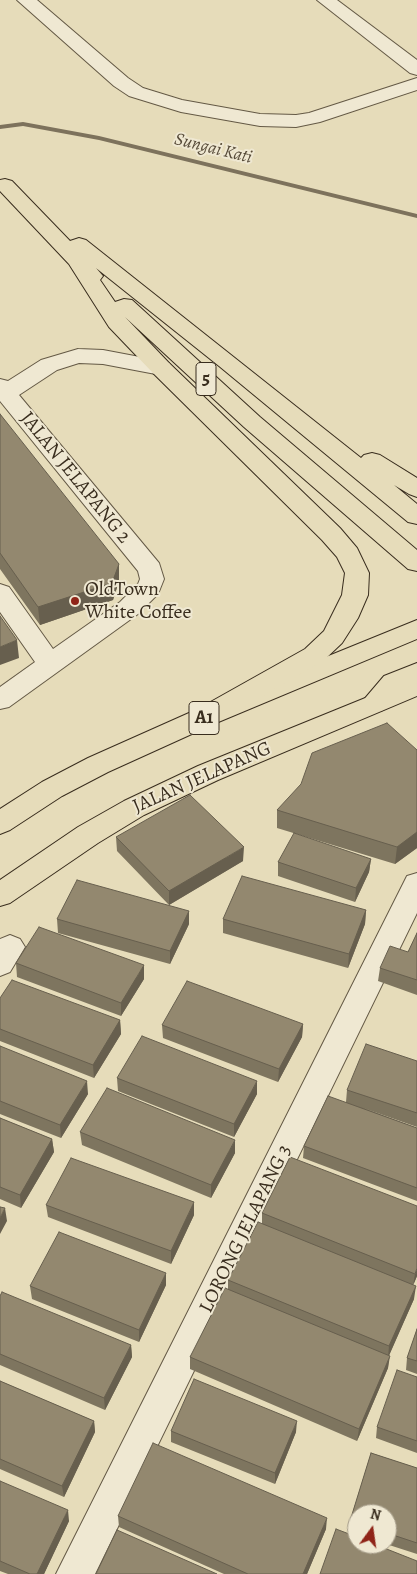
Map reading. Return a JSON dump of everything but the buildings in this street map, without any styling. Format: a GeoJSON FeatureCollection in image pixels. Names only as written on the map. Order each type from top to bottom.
{"type":"FeatureCollection","features":[{"type":"Feature","properties":{"kind":"main road","name":"5"},"geometry":{"type":"LineString","coordinates":[[3,182],[79,264],[252,422],[417,563]]}},
{"type":"Feature","properties":{"kind":"main road","name":"5"},"geometry":{"type":"LineString","coordinates":[[3,182],[227,360],[417,516]]}},
{"type":"Feature","properties":{"kind":"main road"},"geometry":{"type":"LineString","coordinates":[[79,264],[117,322],[161,368],[331,534],[348,554],[357,573],[355,596],[345,618],[333,637],[314,655],[208,716]]}},
{"type":"Feature","properties":{"kind":"main road"},"geometry":{"type":"LineString","coordinates":[[227,360],[417,489]]}},
{"type":"Feature","properties":{"kind":"main road","name":"A1"},"geometry":{"type":"LineString","coordinates":[[0,823],[60,785],[98,765],[208,716],[417,629]]}},
{"type":"Feature","properties":{"kind":"main road"},"geometry":{"type":"LineString","coordinates":[[374,703],[393,683],[417,672]]}},
{"type":"Feature","properties":{"kind":"main road","name":"JALAN JELAPANG"},"geometry":{"type":"LineString","coordinates":[[0,894],[88,835],[134,808],[208,773],[417,686]]}},
{"type":"Feature","properties":{"kind":"street"},"geometry":{"type":"LineString","coordinates":[[26,0],[121,82],[136,92],[181,106],[260,120],[296,121],[313,118],[417,84]]}},
{"type":"Feature","properties":{"kind":"street"},"geometry":{"type":"LineString","coordinates":[[326,0],[417,69]]}},
{"type":"Feature","properties":{"kind":"street"},"geometry":{"type":"LineString","coordinates":[[3,390],[49,365],[78,356],[103,356],[161,368]]}},
{"type":"Feature","properties":{"kind":"street","name":"JALAN JELAPANG 2"},"geometry":{"type":"LineString","coordinates":[[3,390],[150,569],[152,579],[149,588],[142,597],[50,664]]}},
{"type":"Feature","properties":{"kind":"street"},"geometry":{"type":"LineString","coordinates":[[0,593],[50,664],[0,700]]}},
{"type":"Feature","properties":{"kind":"street","name":"LORONG JELAPANG 3"},"geometry":{"type":"LineString","coordinates":[[75,1574],[417,884]]}},
{"type":"Feature","properties":{"kind":"waterway","name":"Sungai Kati"},"geometry":{"type":"LineString","coordinates":[[0,127],[23,124],[99,138],[417,216]]}},
{"type":"Feature","properties":{"kind":"place","name":"OldTown White Coffee"},"geometry":{"type":"Point","coordinates":[75,601]}}]}
